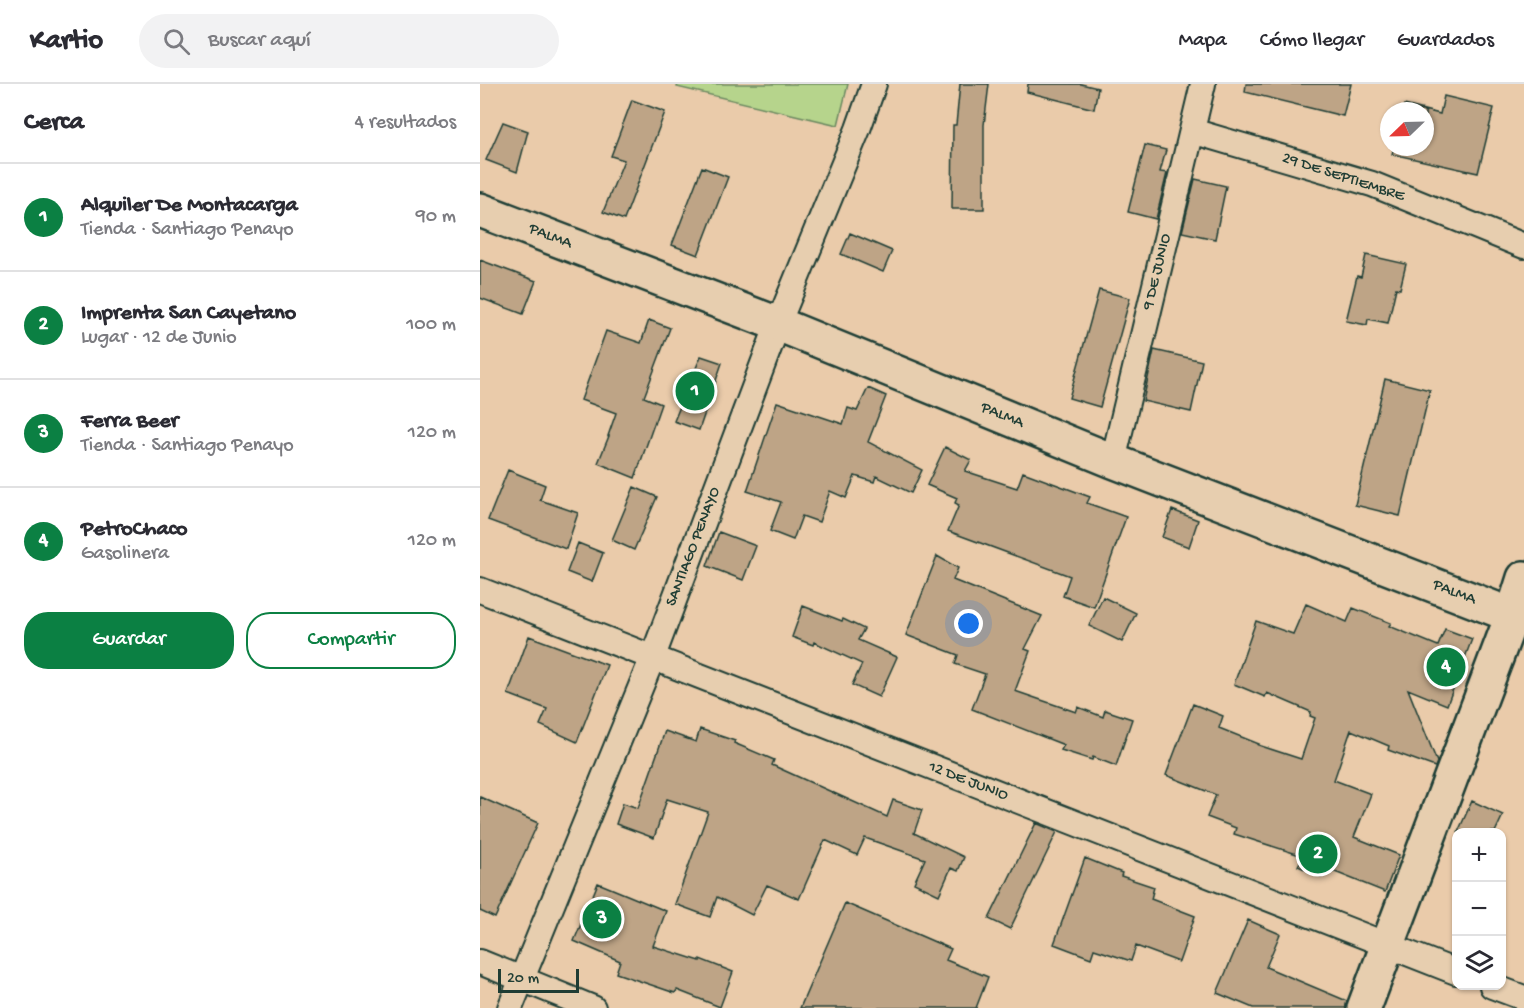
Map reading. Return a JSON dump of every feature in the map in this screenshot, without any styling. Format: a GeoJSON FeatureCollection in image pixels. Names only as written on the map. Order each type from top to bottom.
{"type":"FeatureCollection","features":[{"type":"Feature","properties":{"kind":"street","name":"SANTIAGO PENAYO"},"geometry":{"type":"LineString","coordinates":[[510,1008],[652,659],[777,324],[858,129],[874,84]]}},
{"type":"Feature","properties":{"kind":"street","name":"9 DE JUNIO"},"geometry":{"type":"LineString","coordinates":[[1113,461],[1203,84]]}},
{"type":"Feature","properties":{"kind":"street","name":"29 DE SEPTIEMBRE"},"geometry":{"type":"LineString","coordinates":[[1192,131],[1372,184],[1524,246]]}},
{"type":"Feature","properties":{"kind":"street","name":"PALMA"},"geometry":{"type":"LineString","coordinates":[[480,210],[777,324],[1113,461],[1518,618]]}},
{"type":"Feature","properties":{"kind":"street"},"geometry":{"type":"LineString","coordinates":[[1364,1008],[1518,618],[1524,578]]}},
{"type":"Feature","properties":{"kind":"street","name":"12 DE JUNIO"},"geometry":{"type":"LineString","coordinates":[[480,590],[1452,970]]}},
{"type":"Feature","properties":{"kind":"street"},"geometry":{"type":"LineString","coordinates":[[480,963],[593,1008]]}},
{"type":"Feature","properties":{"kind":"street"},"geometry":{"type":"LineString","coordinates":[[1503,990],[1524,998]]}},
{"type":"Feature","properties":{"kind":"green space"},"geometry":{"type":"Polygon","coordinates":[[[678,84],[848,84],[838,125],[677,87],[678,84]]]}},
{"type":"Feature","properties":{"kind":"building"},"geometry":{"type":"Polygon","coordinates":[[[960,84],[989,84],[984,125],[984,209],[952,209],[953,125],[956,125],[960,84]]]}},
{"type":"Feature","properties":{"kind":"building"},"geometry":{"type":"Polygon","coordinates":[[[1028,84],[1081,84],[1098,88],[1094,109],[1027,92],[1028,84]]]}},
{"type":"Feature","properties":{"kind":"building"},"geometry":{"type":"Polygon","coordinates":[[[1246,84],[1351,84],[1343,116],[1245,92],[1246,84]]]}},
{"type":"Feature","properties":{"kind":"building"},"geometry":{"type":"Polygon","coordinates":[[[1444,96],[1494,108],[1478,173],[1401,156],[1434,156],[1434,112],[1440,114],[1444,96]]]}},
{"type":"Feature","properties":{"kind":"building"},"geometry":{"type":"Polygon","coordinates":[[[632,100],[665,112],[624,220],[603,212],[624,160],[611,156],[632,100]]]}},
{"type":"Feature","properties":{"kind":"building"},"geometry":{"type":"Polygon","coordinates":[[[503,122],[528,131],[517,172],[486,160],[503,122]]]}},
{"type":"Feature","properties":{"kind":"building"},"geometry":{"type":"Polygon","coordinates":[[[1145,145],[1166,150],[1160,172],[1167,173],[1156,219],[1128,212],[1145,145]]]}},
{"type":"Feature","properties":{"kind":"building"},"geometry":{"type":"Polygon","coordinates":[[[702,167],[728,177],[698,255],[672,245],[702,167]]]}},
{"type":"Feature","properties":{"kind":"building"},"geometry":{"type":"Polygon","coordinates":[[[1195,179],[1226,186],[1215,239],[1182,232],[1195,179]]]}},
{"type":"Feature","properties":{"kind":"building"},"geometry":{"type":"Polygon","coordinates":[[[850,233],[892,251],[883,272],[841,254],[850,233]]]}},
{"type":"Feature","properties":{"kind":"building"},"geometry":{"type":"Polygon","coordinates":[[[1366,255],[1406,264],[1400,289],[1396,288],[1388,323],[1368,319],[1367,325],[1346,321],[1357,276],[1361,277],[1366,255]]]}},
{"type":"Feature","properties":{"kind":"building"},"geometry":{"type":"Polygon","coordinates":[[[480,260],[536,281],[523,314],[480,298],[480,260]]]}},
{"type":"Feature","properties":{"kind":"building"},"geometry":{"type":"Polygon","coordinates":[[[1099,290],[1130,298],[1100,407],[1069,398],[1099,290]]]}},
{"type":"Feature","properties":{"kind":"building"},"geometry":{"type":"Polygon","coordinates":[[[649,320],[670,328],[644,397],[661,404],[635,478],[598,463],[616,413],[581,400],[606,331],[641,343],[649,320]]]}},
{"type":"Feature","properties":{"kind":"building"},"geometry":{"type":"Polygon","coordinates":[[[1154,350],[1202,361],[1191,412],[1143,401],[1154,350]]]}},
{"type":"Feature","properties":{"kind":"building"},"geometry":{"type":"Polygon","coordinates":[[[701,356],[722,363],[699,430],[674,421],[701,356]]]}},
{"type":"Feature","properties":{"kind":"building"},"geometry":{"type":"Polygon","coordinates":[[[1385,379],[1430,390],[1400,516],[1355,505],[1385,379]]]}},
{"type":"Feature","properties":{"kind":"building"},"geometry":{"type":"Polygon","coordinates":[[[868,388],[886,396],[868,442],[922,470],[911,493],[876,476],[874,482],[855,476],[846,498],[830,491],[819,522],[802,516],[793,540],[770,531],[781,502],[747,491],[777,402],[843,424],[848,408],[857,411],[868,388]]]}},
{"type":"Feature","properties":{"kind":"building"},"geometry":{"type":"Polygon","coordinates":[[[945,447],[971,460],[965,471],[1017,488],[1023,472],[1090,497],[1087,503],[1126,517],[1094,607],[1063,596],[1070,576],[948,531],[959,505],[955,503],[957,498],[927,485],[945,447]]]}},
{"type":"Feature","properties":{"kind":"building"},"geometry":{"type":"Polygon","coordinates":[[[508,470],[545,485],[540,500],[578,513],[566,549],[488,520],[508,470]]]}},
{"type":"Feature","properties":{"kind":"building"},"geometry":{"type":"Polygon","coordinates":[[[634,487],[657,497],[634,550],[612,540],[634,487]]]}},
{"type":"Feature","properties":{"kind":"building"},"geometry":{"type":"Polygon","coordinates":[[[1172,510],[1198,520],[1189,547],[1162,537],[1172,510]]]}},
{"type":"Feature","properties":{"kind":"building"},"geometry":{"type":"Polygon","coordinates":[[[719,532],[756,546],[743,580],[707,566],[719,532]]]}},
{"type":"Feature","properties":{"kind":"building"},"geometry":{"type":"Polygon","coordinates":[[[578,543],[603,553],[592,582],[567,572],[578,543]]]}},
{"type":"Feature","properties":{"kind":"building"},"geometry":{"type":"Polygon","coordinates":[[[937,556],[958,568],[953,580],[1042,616],[1025,649],[1030,651],[1015,691],[1076,712],[1078,707],[1103,717],[1105,710],[1132,719],[1116,766],[1093,757],[1092,760],[1061,750],[1064,745],[972,709],[985,674],[955,664],[958,655],[906,635],[937,556]]]}},
{"type":"Feature","properties":{"kind":"building"},"geometry":{"type":"Polygon","coordinates":[[[1103,597],[1136,613],[1122,642],[1089,626],[1103,597]]]}},
{"type":"Feature","properties":{"kind":"building"},"geometry":{"type":"Polygon","coordinates":[[[1306,604],[1347,622],[1353,608],[1391,623],[1389,626],[1438,646],[1445,629],[1472,639],[1447,705],[1408,689],[1437,762],[1435,767],[1388,750],[1389,746],[1351,730],[1334,780],[1371,794],[1354,837],[1399,855],[1385,892],[1325,868],[1322,877],[1298,866],[1303,856],[1234,834],[1236,828],[1207,817],[1216,795],[1166,775],[1193,704],[1223,716],[1219,728],[1258,745],[1301,759],[1315,718],[1310,716],[1311,712],[1267,693],[1265,697],[1234,684],[1256,621],[1293,634],[1306,604]]]}},
{"type":"Feature","properties":{"kind":"building"},"geometry":{"type":"Polygon","coordinates":[[[803,606],[842,621],[843,619],[864,629],[858,640],[897,657],[879,697],[852,685],[862,664],[814,642],[813,645],[792,637],[803,606]]]}},
{"type":"Feature","properties":{"kind":"building"},"geometry":{"type":"Polygon","coordinates":[[[529,636],[607,665],[577,742],[540,725],[547,709],[508,694],[529,636]]]}},
{"type":"Feature","properties":{"kind":"building"},"geometry":{"type":"Polygon","coordinates":[[[700,729],[735,741],[734,743],[774,760],[772,765],[887,817],[893,800],[922,810],[914,833],[964,857],[958,871],[951,868],[939,895],[914,883],[925,859],[865,838],[857,855],[825,840],[799,899],[767,885],[752,915],[717,897],[710,917],[675,904],[708,812],[667,799],[654,838],[616,824],[623,803],[638,808],[665,731],[696,742],[700,729]]]}},
{"type":"Feature","properties":{"kind":"building"},"geometry":{"type":"Polygon","coordinates":[[[480,797],[538,823],[495,918],[480,911],[480,797]]]}},
{"type":"Feature","properties":{"kind":"building"},"geometry":{"type":"Polygon","coordinates":[[[1472,801],[1503,815],[1497,828],[1460,828],[1472,801]]]}},
{"type":"Feature","properties":{"kind":"building"},"geometry":{"type":"Polygon","coordinates":[[[1036,823],[1057,832],[1010,929],[989,919],[1036,823]]]}},
{"type":"Feature","properties":{"kind":"building"},"geometry":{"type":"Polygon","coordinates":[[[1085,858],[1122,873],[1121,876],[1154,887],[1151,899],[1195,916],[1179,962],[1136,946],[1131,961],[1094,949],[1091,958],[1054,944],[1085,858]]]}},
{"type":"Feature","properties":{"kind":"building"},"geometry":{"type":"Polygon","coordinates":[[[598,883],[666,911],[653,946],[700,961],[700,959],[733,972],[720,1007],[677,990],[675,993],[616,973],[620,961],[574,941],[598,883]]]}},
{"type":"Feature","properties":{"kind":"building"},"geometry":{"type":"Polygon","coordinates":[[[845,903],[951,949],[946,960],[988,977],[976,1008],[800,1008],[845,903]]]}},
{"type":"Feature","properties":{"kind":"building"},"geometry":{"type":"Polygon","coordinates":[[[1248,920],[1280,934],[1266,967],[1347,1001],[1346,1008],[1253,1008],[1217,993],[1248,920]]]}},
{"type":"Feature","properties":{"kind":"place","name":"Alquiler De Montacarga"},"geometry":{"type":"Point","coordinates":[695,391]}},
{"type":"Feature","properties":{"kind":"place","name":"PetroChaco"},"geometry":{"type":"Point","coordinates":[1446,667]}},
{"type":"Feature","properties":{"kind":"place","name":"Imprenta San Cayetano"},"geometry":{"type":"Point","coordinates":[1318,854]}},
{"type":"Feature","properties":{"kind":"place","name":"Ferra Beer"},"geometry":{"type":"Point","coordinates":[602,919]}}]}
